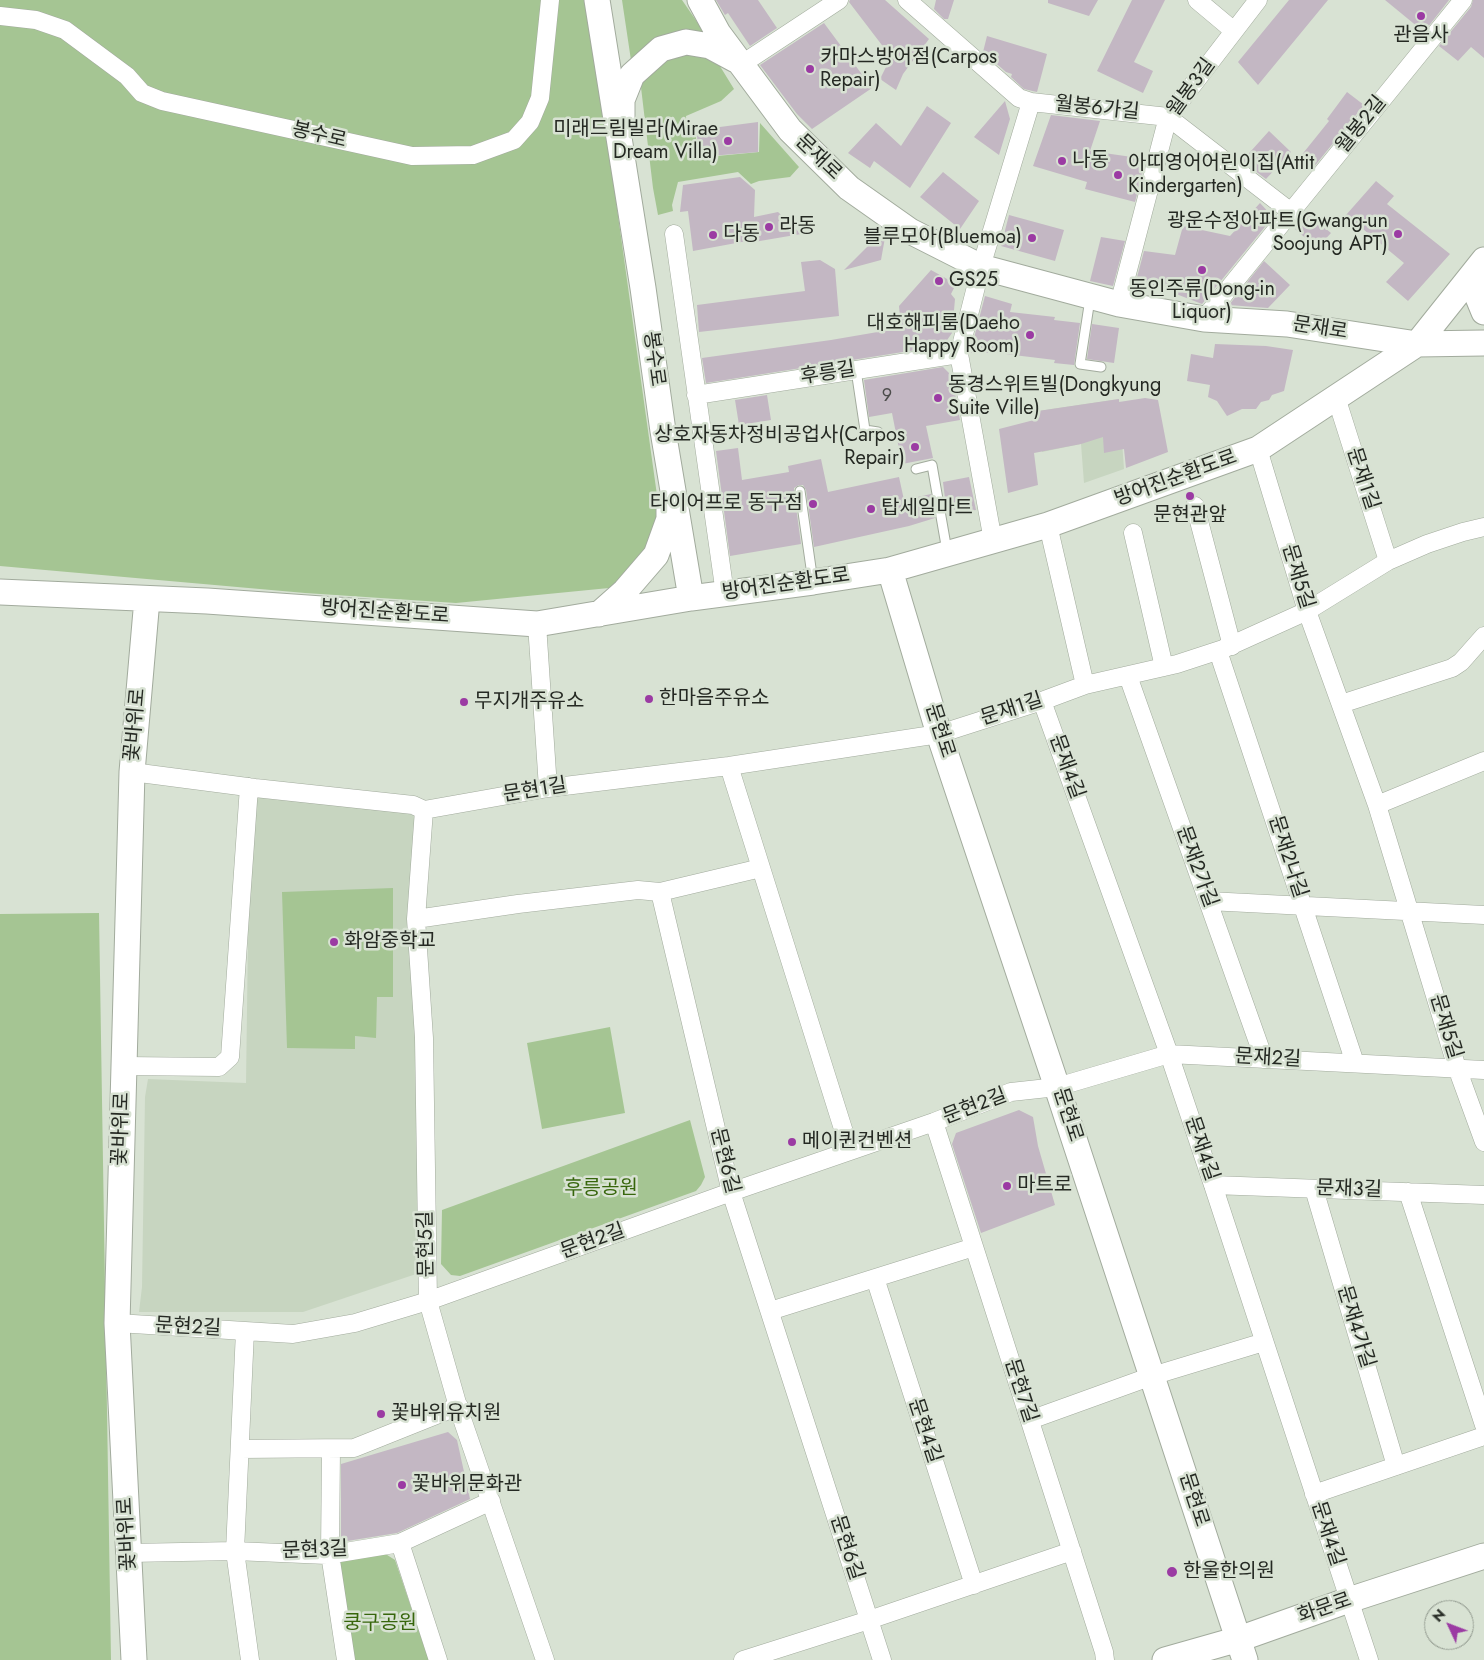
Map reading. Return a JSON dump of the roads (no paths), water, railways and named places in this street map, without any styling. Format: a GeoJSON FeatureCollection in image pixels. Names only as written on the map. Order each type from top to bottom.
{"type":"FeatureCollection","features":[{"type":"Feature","properties":{"kind":"street","name":"봉수로"},"geometry":{"type":"LineString","coordinates":[[0,16],[36,20],[65,30],[127,76],[142,94],[162,101],[412,156],[473,155],[514,140],[530,122],[540,98],[550,0]]}},
{"type":"Feature","properties":{"kind":"street","name":"봉수로"},"geometry":{"type":"LineString","coordinates":[[597,0],[691,598]]}},
{"type":"Feature","properties":{"kind":"street","name":"문재로"},"geometry":{"type":"LineString","coordinates":[[700,0],[718,33],[790,130],[849,188],[910,231],[981,267],[1119,304],[1204,319],[1287,324],[1417,344],[1484,343]]}},
{"type":"Feature","properties":{"kind":"street"},"geometry":{"type":"LineString","coordinates":[[620,147],[622,100],[632,75],[662,49],[686,42],[710,46],[742,64],[839,0]]}},
{"type":"Feature","properties":{"kind":"street","name":"월봉6가길"},"geometry":{"type":"LineString","coordinates":[[907,0],[1019,98],[1031,102],[1168,117],[1291,212]]}},
{"type":"Feature","properties":{"kind":"street"},"geometry":{"type":"LineString","coordinates":[[1197,0],[1234,31]]}},
{"type":"Feature","properties":{"kind":"street","name":"월봉3길"},"geometry":{"type":"LineString","coordinates":[[1119,304],[1168,117],[1258,0]]}},
{"type":"Feature","properties":{"kind":"street","name":"월봉2길"},"geometry":{"type":"LineString","coordinates":[[1204,319],[1464,0]]}},
{"type":"Feature","properties":{"kind":"street"},"geometry":{"type":"LineString","coordinates":[[994,541],[959,354],[981,267],[1031,102]]}},
{"type":"Feature","properties":{"kind":"street"},"geometry":{"type":"LineString","coordinates":[[674,234],[725,594]]}},
{"type":"Feature","properties":{"kind":"street"},"geometry":{"type":"LineString","coordinates":[[1477,269],[1484,312]]}},
{"type":"Feature","properties":{"kind":"street","name":"방어진순환도로"},"geometry":{"type":"LineString","coordinates":[[0,592],[207,601],[537,624],[691,598],[890,570],[1048,526],[1258,449],[1417,344],[1477,269]]}},
{"type":"Feature","properties":{"kind":"street","name":"후릉길"},"geometry":{"type":"LineString","coordinates":[[696,395],[959,354]]}},
{"type":"Feature","properties":{"kind":"street","name":"문재1길"},"geometry":{"type":"LineString","coordinates":[[1336,397],[1388,561]]}},
{"type":"Feature","properties":{"kind":"street","name":"문재5길"},"geometry":{"type":"LineString","coordinates":[[1258,449],[1307,611],[1377,805],[1457,1068],[1484,1142]]}},
{"type":"Feature","properties":{"kind":"street"},"geometry":{"type":"LineString","coordinates":[[599,614],[625,591],[656,555],[669,519],[669,467]]}},
{"type":"Feature","properties":{"kind":"street"},"geometry":{"type":"LineString","coordinates":[[1195,506],[1225,648]]}},
{"type":"Feature","properties":{"kind":"street"},"geometry":{"type":"LineString","coordinates":[[1048,526],[1085,685]]}},
{"type":"Feature","properties":{"kind":"street","name":"문재1길"},"geometry":{"type":"LineString","coordinates":[[939,734],[1085,685],[1164,667],[1225,648],[1307,611],[1388,561],[1427,544],[1484,527]]}},
{"type":"Feature","properties":{"kind":"street"},"geometry":{"type":"LineString","coordinates":[[1132,533],[1164,667]]}},
{"type":"Feature","properties":{"kind":"street","name":"문현로"},"geometry":{"type":"LineString","coordinates":[[890,570],[939,734],[1242,1649]]}},
{"type":"Feature","properties":{"kind":"street","name":"꽃바위로"},"geometry":{"type":"LineString","coordinates":[[134,1660],[117,1324],[132,772],[147,599]]}},
{"type":"Feature","properties":{"kind":"street"},"geometry":{"type":"LineString","coordinates":[[537,624],[548,788]]}},
{"type":"Feature","properties":{"kind":"street"},"geometry":{"type":"LineString","coordinates":[[1341,704],[1452,668],[1461,662],[1484,636]]}},
{"type":"Feature","properties":{"kind":"street","name":"문재2나길"},"geometry":{"type":"LineString","coordinates":[[1225,648],[1302,904],[1355,1063]]}},
{"type":"Feature","properties":{"kind":"street","name":"문재2가길"},"geometry":{"type":"LineString","coordinates":[[1128,676],[1264,1059]]}},
{"type":"Feature","properties":{"kind":"street","name":"문재4길"},"geometry":{"type":"LineString","coordinates":[[1042,701],[1169,1054],[1369,1660]]}},
{"type":"Feature","properties":{"kind":"street","name":"문현1길"},"geometry":{"type":"LineString","coordinates":[[132,772],[412,805],[424,810],[548,788],[730,766],[939,734]]}},
{"type":"Feature","properties":{"kind":"street"},"geometry":{"type":"LineString","coordinates":[[1377,805],[1484,761]]}},
{"type":"Feature","properties":{"kind":"street"},"geometry":{"type":"LineString","coordinates":[[730,766],[850,1151]]}},
{"type":"Feature","properties":{"kind":"street"},"geometry":{"type":"LineString","coordinates":[[124,1066],[219,1067],[230,1057],[249,787]]}},
{"type":"Feature","properties":{"kind":"street","name":"문현5길"},"geometry":{"type":"LineString","coordinates":[[424,810],[416,919],[424,1038],[428,1301],[459,1406],[545,1660]]}},
{"type":"Feature","properties":{"kind":"street"},"geometry":{"type":"LineString","coordinates":[[416,919],[518,904],[638,890],[660,892],[761,868]]}},
{"type":"Feature","properties":{"kind":"street","name":"문현6길"},"geometry":{"type":"LineString","coordinates":[[660,892],[731,1192],[882,1660]]}},
{"type":"Feature","properties":{"kind":"street"},"geometry":{"type":"LineString","coordinates":[[1208,900],[1484,915]]}},
{"type":"Feature","properties":{"kind":"street","name":"문재2길"},"geometry":{"type":"LineString","coordinates":[[1057,1087],[1169,1054],[1484,1070]]}},
{"type":"Feature","properties":{"kind":"street","name":"문현2길"},"geometry":{"type":"LineString","coordinates":[[117,1324],[292,1334],[355,1323],[428,1301],[731,1192],[934,1122],[1011,1092],[1057,1087]]}},
{"type":"Feature","properties":{"kind":"street","name":"문현7길"},"geometry":{"type":"LineString","coordinates":[[934,1122],[1072,1551],[1105,1660]]}},
{"type":"Feature","properties":{"kind":"street","name":"문재3길"},"geometry":{"type":"LineString","coordinates":[[1213,1185],[1484,1195]]}},
{"type":"Feature","properties":{"kind":"street","name":"문재4가길"},"geometry":{"type":"LineString","coordinates":[[1314,1189],[1396,1466]]}},
{"type":"Feature","properties":{"kind":"street"},"geometry":{"type":"LineString","coordinates":[[1408,1192],[1484,1425]]}},
{"type":"Feature","properties":{"kind":"street"},"geometry":{"type":"LineString","coordinates":[[770,1311],[974,1247]]}},
{"type":"Feature","properties":{"kind":"street","name":"문현4길"},"geometry":{"type":"LineString","coordinates":[[875,1278],[974,1584]]}},
{"type":"Feature","properties":{"kind":"street"},"geometry":{"type":"LineString","coordinates":[[244,1331],[235,1551],[250,1660]]}},
{"type":"Feature","properties":{"kind":"street"},"geometry":{"type":"LineString","coordinates":[[1030,1420],[1152,1376],[1264,1342]]}},
{"type":"Feature","properties":{"kind":"street"},"geometry":{"type":"LineString","coordinates":[[240,1449],[354,1448],[459,1406]]}},
{"type":"Feature","properties":{"kind":"street"},"geometry":{"type":"LineString","coordinates":[[1314,1494],[1484,1436]]}},
{"type":"Feature","properties":{"kind":"street"},"geometry":{"type":"LineString","coordinates":[[331,1449],[330,1554],[346,1660]]}},
{"type":"Feature","properties":{"kind":"street","name":"문현3길"},"geometry":{"type":"LineString","coordinates":[[129,1553],[235,1551],[330,1554],[400,1542],[490,1501]]}},
{"type":"Feature","properties":{"kind":"street"},"geometry":{"type":"LineString","coordinates":[[400,1542],[438,1660]]}},
{"type":"Feature","properties":{"kind":"street"},"geometry":{"type":"LineString","coordinates":[[743,1660],[869,1620],[1072,1551]]}},
{"type":"Feature","properties":{"kind":"street","name":"화문로"},"geometry":{"type":"LineString","coordinates":[[1165,1660],[1242,1649],[1349,1600],[1484,1556]]}},
{"type":"Feature","properties":{"kind":"lane"},"geometry":{"type":"LineString","coordinates":[[1090,296],[1080,364],[1101,367]]}},
{"type":"Feature","properties":{"kind":"lane"},"geometry":{"type":"LineString","coordinates":[[856,370],[865,430],[878,432]]}},
{"type":"Feature","properties":{"kind":"lane"},"geometry":{"type":"LineString","coordinates":[[916,469],[932,465],[947,554]]}},
{"type":"Feature","properties":{"kind":"lane"},"geometry":{"type":"LineString","coordinates":[[800,491],[813,582]]}},
{"type":"Feature","properties":{"kind":"place","name":"관음사"},"geometry":{"type":"Point","coordinates":[1421,16]}},
{"type":"Feature","properties":{"kind":"place","name":"카마스방어점(Carpos Repair)"},"geometry":{"type":"Point","coordinates":[810,69]}},
{"type":"Feature","properties":{"kind":"place","name":"미래드림빌라(Mirae Dream Villa)"},"geometry":{"type":"Point","coordinates":[728,141]}},
{"type":"Feature","properties":{"kind":"place","name":"나동"},"geometry":{"type":"Point","coordinates":[1062,161]}},
{"type":"Feature","properties":{"kind":"place","name":"아띠영어어린이집(Attit Kindergarten)"},"geometry":{"type":"Point","coordinates":[1118,175]}},
{"type":"Feature","properties":{"kind":"place","name":"라동"},"geometry":{"type":"Point","coordinates":[769,227]}},
{"type":"Feature","properties":{"kind":"place","name":"광운수정아파트(Gwang-un Soojung APT)"},"geometry":{"type":"Point","coordinates":[1398,234]}},
{"type":"Feature","properties":{"kind":"place","name":"다동"},"geometry":{"type":"Point","coordinates":[713,235]}},
{"type":"Feature","properties":{"kind":"place","name":"블루모아(Bluemoa)"},"geometry":{"type":"Point","coordinates":[1032,238]}},
{"type":"Feature","properties":{"kind":"place","name":"동인주류(Dong-in Liquor)"},"geometry":{"type":"Point","coordinates":[1202,270]}},
{"type":"Feature","properties":{"kind":"place","name":"GS25"},"geometry":{"type":"Point","coordinates":[939,281]}},
{"type":"Feature","properties":{"kind":"place","name":"대호해피룸(Daeho Happy Room)"},"geometry":{"type":"Point","coordinates":[1030,335]}},
{"type":"Feature","properties":{"kind":"place","name":"동경스위트빌(Dongkyung Suite Ville)"},"geometry":{"type":"Point","coordinates":[938,398]}},
{"type":"Feature","properties":{"kind":"place","name":"상호자동차정비공업사(Carpos Repair)"},"geometry":{"type":"Point","coordinates":[915,447]}},
{"type":"Feature","properties":{"kind":"place","name":"문현관앞"},"geometry":{"type":"Point","coordinates":[1190,496]}},
{"type":"Feature","properties":{"kind":"place","name":"타이어프로 동구점"},"geometry":{"type":"Point","coordinates":[813,504]}},
{"type":"Feature","properties":{"kind":"place","name":"탑세일마트"},"geometry":{"type":"Point","coordinates":[871,509]}},
{"type":"Feature","properties":{"kind":"place","name":"한마음주유소"},"geometry":{"type":"Point","coordinates":[649,699]}},
{"type":"Feature","properties":{"kind":"place","name":"무지개주유소"},"geometry":{"type":"Point","coordinates":[464,702]}},
{"type":"Feature","properties":{"kind":"place","name":"화암중학교"},"geometry":{"type":"Point","coordinates":[334,942]}},
{"type":"Feature","properties":{"kind":"place","name":"메이퀸컨벤션"},"geometry":{"type":"Point","coordinates":[792,1142]}},
{"type":"Feature","properties":{"kind":"place","name":"마트로"},"geometry":{"type":"Point","coordinates":[1007,1186]}},
{"type":"Feature","properties":{"kind":"place","name":"꽃바위유치원"},"geometry":{"type":"Point","coordinates":[381,1414]}},
{"type":"Feature","properties":{"kind":"place","name":"꽃바위문화관"},"geometry":{"type":"Point","coordinates":[402,1485]}},
{"type":"Feature","properties":{"kind":"place","name":"한울한의원"},"geometry":{"type":"Point","coordinates":[1172,1572]}},
{"type":"Feature","properties":{"kind":"park label","name":"후릉공원"},"geometry":{"type":"Point","coordinates":[601,1189]}},
{"type":"Feature","properties":{"kind":"park label","name":"쿵구공원"},"geometry":{"type":"Point","coordinates":[380,1624]}}]}
